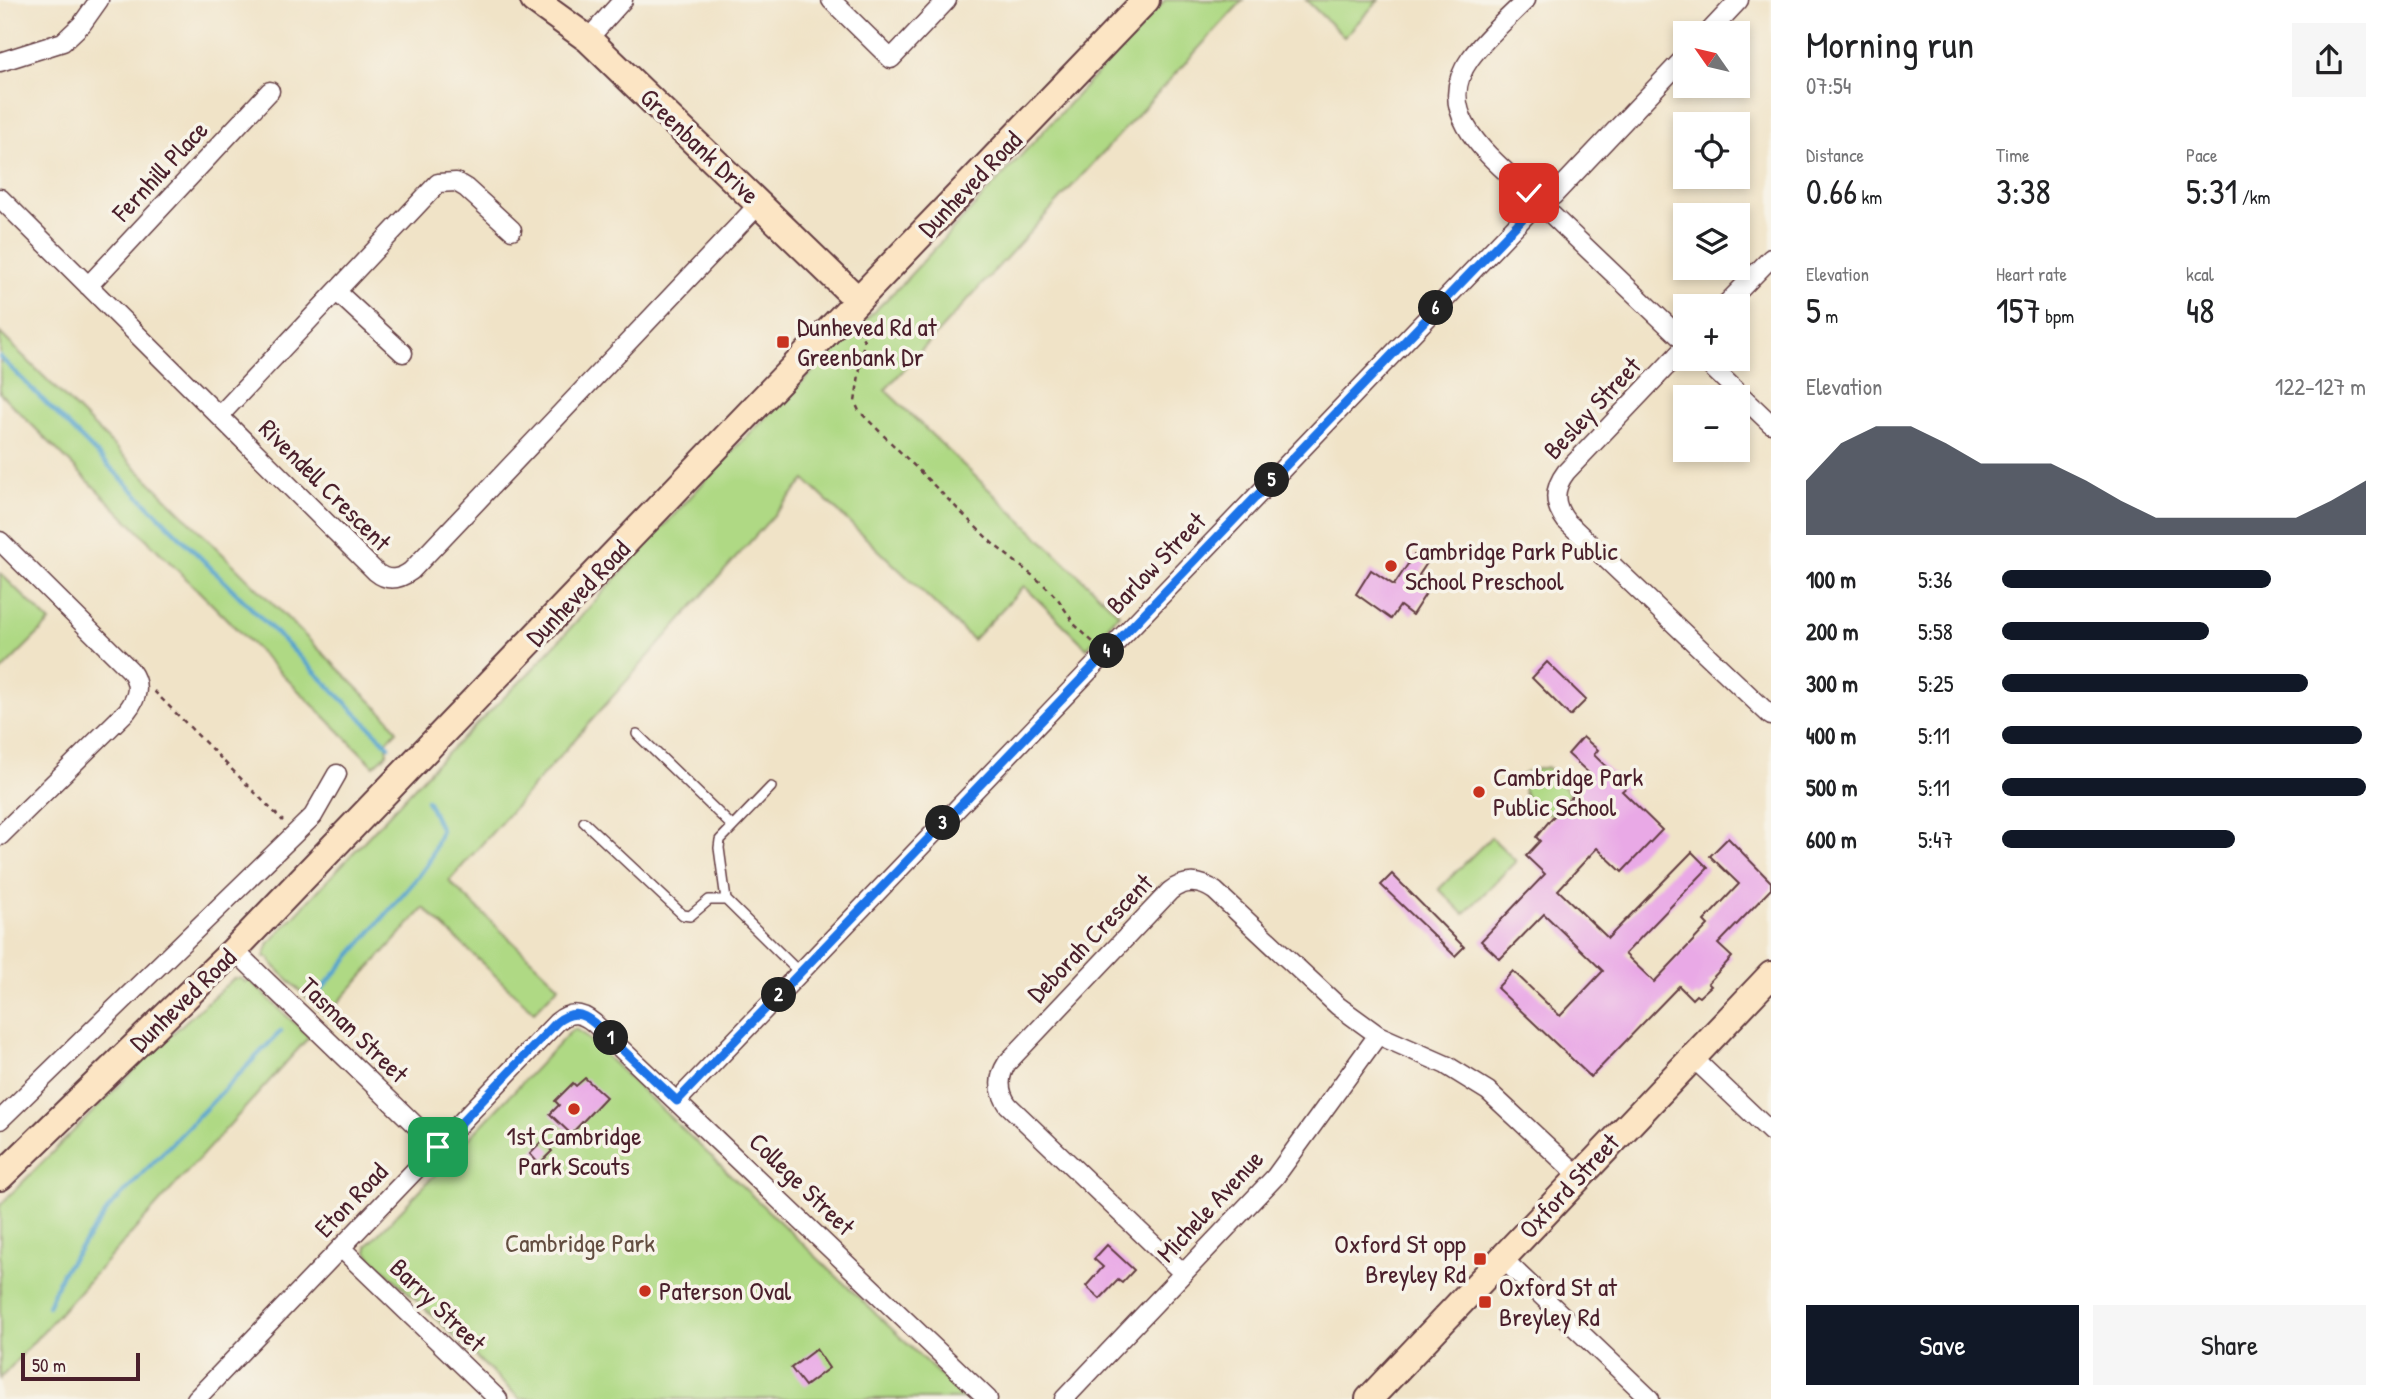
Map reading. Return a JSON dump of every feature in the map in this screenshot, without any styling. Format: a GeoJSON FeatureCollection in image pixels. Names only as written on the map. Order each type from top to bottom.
{"type":"FeatureCollection","features":[{"type":"Feature","properties":{"kind":"main road","name":"Greenbank Drive"},"geometry":{"type":"LineString","coordinates":[[534,0],[588,39],[858,300]]}},
{"type":"Feature","properties":{"kind":"main road","name":"Dunheved Road"},"geometry":{"type":"LineString","coordinates":[[0,1177],[234,950],[1146,0]]}},
{"type":"Feature","properties":{"kind":"main road","name":"Oxford Street"},"geometry":{"type":"LineString","coordinates":[[1369,1399],[1771,975]]}},
{"type":"Feature","properties":{"kind":"street"},"geometry":{"type":"LineString","coordinates":[[0,62],[63,42],[82,24],[99,0]]}},
{"type":"Feature","properties":{"kind":"street"},"geometry":{"type":"LineString","coordinates":[[588,39],[623,0]]}},
{"type":"Feature","properties":{"kind":"street"},"geometry":{"type":"LineString","coordinates":[[831,0],[891,59],[947,0]]}},
{"type":"Feature","properties":{"kind":"street"},"geometry":{"type":"LineString","coordinates":[[1526,0],[1469,60],[1459,81],[1457,103],[1462,122],[1473,137],[1529,193]]}},
{"type":"Feature","properties":{"kind":"street"},"geometry":{"type":"LineString","coordinates":[[1719,21],[1739,0]]}},
{"type":"Feature","properties":{"kind":"street"},"geometry":{"type":"LineString","coordinates":[[1553,196],[1673,70]]}},
{"type":"Feature","properties":{"kind":"street","name":"Fernhill Place"},"geometry":{"type":"LineString","coordinates":[[88,286],[270,92]]}},
{"type":"Feature","properties":{"kind":"street"},"geometry":{"type":"LineString","coordinates":[[219,416],[438,183],[456,182],[466,188],[512,230]]}},
{"type":"Feature","properties":{"kind":"street"},"geometry":{"type":"LineString","coordinates":[[1541,189],[1553,196],[1556,205],[1552,215],[1539,220],[1527,214],[1524,201],[1529,193],[1541,189]]}},
{"type":"Feature","properties":{"kind":"street","name":"Rivendell Crescent"},"geometry":{"type":"LineString","coordinates":[[0,198],[378,574],[387,578],[402,577],[411,570],[760,203]]}},
{"type":"Feature","properties":{"kind":"street","name":"Barlow Street"},"geometry":{"type":"LineString","coordinates":[[677,1101],[1527,214]]}},
{"type":"Feature","properties":{"kind":"street"},"geometry":{"type":"LineString","coordinates":[[1552,215],[1673,332]]}},
{"type":"Feature","properties":{"kind":"street"},"geometry":{"type":"LineString","coordinates":[[1736,294],[1771,258]]}},
{"type":"Feature","properties":{"kind":"street"},"geometry":{"type":"LineString","coordinates":[[337,292],[403,353]]}},
{"type":"Feature","properties":{"kind":"street","name":"Besley Street"},"geometry":{"type":"LineString","coordinates":[[1673,357],[1566,472],[1557,487],[1556,505],[1566,521],[1771,716]]}},
{"type":"Feature","properties":{"kind":"street"},"geometry":{"type":"LineString","coordinates":[[1716,371],[1771,424]]}},
{"type":"Feature","properties":{"kind":"street"},"geometry":{"type":"LineString","coordinates":[[0,541],[130,670],[138,687],[135,699],[127,711],[0,836]]}},
{"type":"Feature","properties":{"kind":"street","name":"Dunheved Road"},"geometry":{"type":"LineString","coordinates":[[0,1120],[313,816],[337,774]]}},
{"type":"Feature","properties":{"kind":"street","name":"Deborah Crescent"},"geometry":{"type":"LineString","coordinates":[[1183,1273],[1008,1105],[1000,1084],[1007,1063],[1170,891],[1187,883],[1200,883],[1216,891],[1314,986],[1378,1035],[1446,1065],[1488,1091],[1579,1176]]}},
{"type":"Feature","properties":{"kind":"street","name":"Tasman Street"},"geometry":{"type":"LineString","coordinates":[[234,950],[438,1147]]}},
{"type":"Feature","properties":{"kind":"street","name":"Eton Road"},"geometry":{"type":"LineString","coordinates":[[197,1399],[557,1022],[575,1013]]}},
{"type":"Feature","properties":{"kind":"street","name":"College Street"},"geometry":{"type":"LineString","coordinates":[[575,1013],[594,1023],[988,1399]]}},
{"type":"Feature","properties":{"kind":"street","name":"Michele Avenue"},"geometry":{"type":"LineString","coordinates":[[1064,1399],[1275,1177],[1378,1035]]}},
{"type":"Feature","properties":{"kind":"street"},"geometry":{"type":"LineString","coordinates":[[1692,1056],[1771,1132]]}},
{"type":"Feature","properties":{"kind":"street","name":"Barry Street"},"geometry":{"type":"LineString","coordinates":[[341,1248],[498,1399]]}},
{"type":"Feature","properties":{"kind":"street"},"geometry":{"type":"LineString","coordinates":[[1502,1258],[1650,1399]]}},
{"type":"Feature","properties":{"kind":"lane"},"geometry":{"type":"LineString","coordinates":[[637,734],[732,826]]}},
{"type":"Feature","properties":{"kind":"lane"},"geometry":{"type":"LineString","coordinates":[[771,787],[732,826],[719,844],[726,900],[800,973]]}},
{"type":"Feature","properties":{"kind":"lane"},"geometry":{"type":"LineString","coordinates":[[584,822],[683,915],[690,916],[709,900],[726,900]]}},
{"type":"Feature","properties":{"kind":"path"},"geometry":{"type":"LineString","coordinates":[[857,329],[864,340],[855,402],[859,411],[992,543],[1043,584],[1058,599],[1075,625],[1105,653]]}},
{"type":"Feature","properties":{"kind":"path"},"geometry":{"type":"LineString","coordinates":[[149,689],[289,827]]}},
{"type":"Feature","properties":{"kind":"green space"},"geometry":{"type":"Polygon","coordinates":[[[1165,0],[1243,0],[885,390],[1119,614],[1087,648],[1024,586],[973,640],[805,480],[449,881],[559,986],[534,1012],[424,908],[326,1016],[315,1006],[322,996],[315,990],[307,998],[269,958],[264,957],[269,943],[434,766],[531,671],[737,446],[901,285],[1165,0]]]}},
{"type":"Feature","properties":{"kind":"green space"},"geometry":{"type":"Polygon","coordinates":[[[1306,0],[1379,0],[1344,37],[1306,0]]]}},
{"type":"Feature","properties":{"kind":"green space"},"geometry":{"type":"Polygon","coordinates":[[[0,333],[388,718],[397,731],[387,741],[387,754],[374,766],[0,393],[0,333]]]}},
{"type":"Feature","properties":{"kind":"green space"},"geometry":{"type":"Polygon","coordinates":[[[0,573],[50,622],[0,672],[0,573]]]}},
{"type":"Feature","properties":{"kind":"green space"},"geometry":{"type":"Polygon","coordinates":[[[1547,767],[1570,794],[1552,815],[1538,810],[1529,802],[1521,777],[1526,772],[1547,767]]]}},
{"type":"Feature","properties":{"kind":"green space"},"geometry":{"type":"Polygon","coordinates":[[[1491,837],[1516,861],[1464,914],[1439,889],[1491,837]]]}},
{"type":"Feature","properties":{"kind":"green space"},"geometry":{"type":"Polygon","coordinates":[[[241,978],[245,982],[249,980],[309,1037],[0,1379],[0,1205],[156,1048],[233,979],[241,978]]]}},
{"type":"Feature","properties":{"kind":"green space","name":"Cambridge Park"},"geometry":{"type":"Polygon","coordinates":[[[575,1029],[965,1399],[520,1399],[370,1256],[367,1246],[575,1029]]]}},
{"type":"Feature","properties":{"kind":"building"},"geometry":{"type":"Polygon","coordinates":[[[1414,555],[1427,563],[1419,575],[1432,584],[1412,615],[1400,606],[1391,619],[1356,594],[1371,570],[1394,585],[1414,555]]]}},
{"type":"Feature","properties":{"kind":"building"},"geometry":{"type":"Polygon","coordinates":[[[1547,662],[1586,700],[1570,716],[1532,678],[1547,662]]]}},
{"type":"Feature","properties":{"kind":"building"},"geometry":{"type":"Polygon","coordinates":[[[1583,737],[1598,750],[1594,755],[1627,787],[1622,791],[1662,830],[1622,872],[1597,848],[1558,890],[1608,938],[1692,852],[1708,868],[1625,954],[1654,982],[1708,925],[1704,921],[1739,884],[1710,856],[1728,838],[1771,882],[1771,889],[1718,944],[1732,957],[1708,983],[1711,986],[1699,997],[1696,995],[1692,999],[1679,986],[1591,1077],[1497,988],[1513,971],[1560,1016],[1603,971],[1544,914],[1500,959],[1481,941],[1545,874],[1526,856],[1540,841],[1536,837],[1592,776],[1568,754],[1583,737]]]}},
{"type":"Feature","properties":{"kind":"building"},"geometry":{"type":"Polygon","coordinates":[[[1392,874],[1464,947],[1455,956],[1381,885],[1392,874]]]}},
{"type":"Feature","properties":{"kind":"building","name":"1st Cambridge Park Scouts"},"geometry":{"type":"Polygon","coordinates":[[[585,1078],[606,1097],[571,1134],[550,1114],[559,1105],[555,1101],[573,1083],[576,1086],[585,1078]]]}},
{"type":"Feature","properties":{"kind":"building"},"geometry":{"type":"Polygon","coordinates":[[[542,1142],[552,1151],[539,1164],[530,1154],[542,1142]]]}},
{"type":"Feature","properties":{"kind":"building"},"geometry":{"type":"Polygon","coordinates":[[[1107,1245],[1134,1270],[1122,1283],[1118,1280],[1100,1299],[1086,1286],[1103,1267],[1094,1259],[1107,1245]]]}},
{"type":"Feature","properties":{"kind":"building"},"geometry":{"type":"Polygon","coordinates":[[[816,1349],[829,1368],[805,1386],[791,1368],[816,1349]]]}},
{"type":"Feature","properties":{"kind":"waterway"},"geometry":{"type":"LineString","coordinates":[[0,357],[389,746]]}},
{"type":"Feature","properties":{"kind":"waterway"},"geometry":{"type":"LineString","coordinates":[[313,999],[429,862],[441,830],[427,800]]}},
{"type":"Feature","properties":{"kind":"waterway"},"geometry":{"type":"LineString","coordinates":[[48,1306],[62,1273],[110,1207],[281,1031]]}},
{"type":"Feature","properties":{"kind":"place","name":"Dunheved Rd at Greenbank Dr"},"geometry":{"type":"Point","coordinates":[783,342]}},
{"type":"Feature","properties":{"kind":"place","name":"Cambridge Park Public School Preschool"},"geometry":{"type":"Point","coordinates":[1391,566]}},
{"type":"Feature","properties":{"kind":"place","name":"Cambridge Park Public School"},"geometry":{"type":"Point","coordinates":[1479,792]}},
{"type":"Feature","properties":{"kind":"place","name":"1st Cambridge Park Scouts"},"geometry":{"type":"Point","coordinates":[574,1109]}},
{"type":"Feature","properties":{"kind":"place","name":"Oxford St opp Breyley Rd"},"geometry":{"type":"Point","coordinates":[1480,1259]}},
{"type":"Feature","properties":{"kind":"place","name":"Paterson Oval"},"geometry":{"type":"Point","coordinates":[645,1291]}},
{"type":"Feature","properties":{"kind":"place","name":"Oxford St at Breyley Rd"},"geometry":{"type":"Point","coordinates":[1485,1302]}},
{"type":"Feature","properties":{"kind":"route"},"geometry":{"type":"LineString","coordinates":[[438,1147],[557,1022],[570,1014],[581,1014],[588,1018],[677,1101],[1527,214],[1524,201],[1529,193]]}}]}
